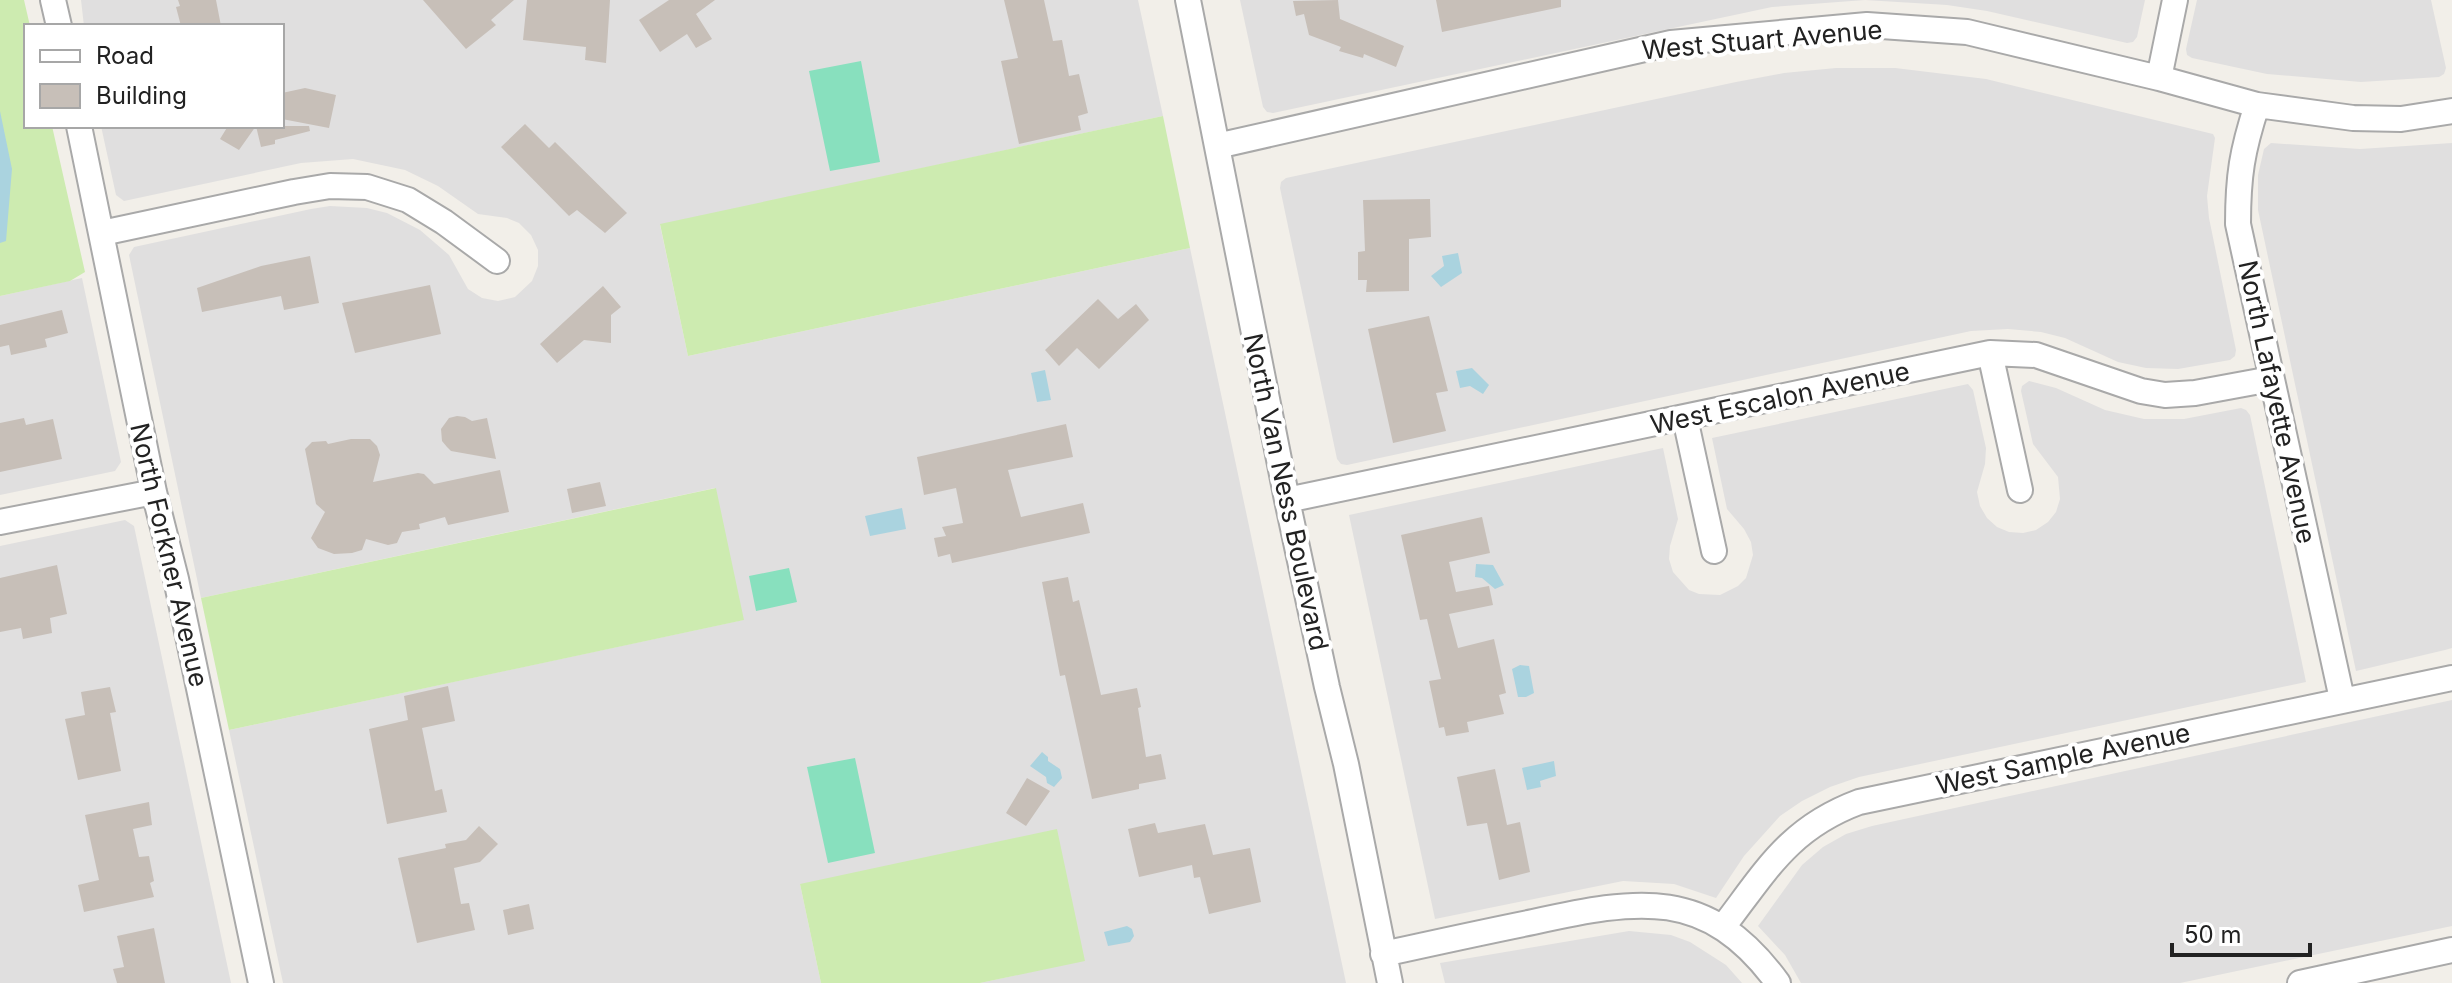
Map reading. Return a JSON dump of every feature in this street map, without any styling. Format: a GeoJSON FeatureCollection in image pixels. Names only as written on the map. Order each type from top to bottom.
{"type":"FeatureCollection","features":[{"type":"Feature","properties":{"kind":"street"},"geometry":{"type":"LineString","coordinates":[[53,0],[59,24]]}},
{"type":"Feature","properties":{"kind":"street","name":"North Van Ness Boulevard"},"geometry":{"type":"LineString","coordinates":[[1188,0],[1287,500],[1346,764],[1390,983]]}},
{"type":"Feature","properties":{"kind":"street"},"geometry":{"type":"LineString","coordinates":[[2159,78],[2175,0]]}},
{"type":"Feature","properties":{"kind":"street","name":"West Stuart Avenue"},"geometry":{"type":"LineString","coordinates":[[1217,146],[1671,43],[1867,25],[1967,32],[2257,105],[2353,118],[2401,119],[2452,111]]}},
{"type":"Feature","properties":{"kind":"street","name":"North Lafayette Avenue"},"geometry":{"type":"LineString","coordinates":[[2257,105],[2242,150],[2238,224],[2342,699]]}},
{"type":"Feature","properties":{"kind":"street","name":"North Forkner Avenue"},"geometry":{"type":"LineString","coordinates":[[79,128],[154,492],[176,579],[261,983]]}},
{"type":"Feature","properties":{"kind":"street"},"geometry":{"type":"LineString","coordinates":[[102,233],[294,192],[330,186],[367,187],[408,200],[497,261]]}},
{"type":"Feature","properties":{"kind":"street"},"geometry":{"type":"LineString","coordinates":[[1990,353],[2020,490]]}},
{"type":"Feature","properties":{"kind":"street","name":"West Escalon Avenue"},"geometry":{"type":"LineString","coordinates":[[1287,500],[1990,353],[2036,355],[2141,391],[2165,395],[2195,393],[2271,379]]}},
{"type":"Feature","properties":{"kind":"street"},"geometry":{"type":"LineString","coordinates":[[1685,418],[1714,551]]}},
{"type":"Feature","properties":{"kind":"street"},"geometry":{"type":"LineString","coordinates":[[0,522],[154,492]]}},
{"type":"Feature","properties":{"kind":"street","name":"West Sample Avenue"},"geometry":{"type":"LineString","coordinates":[[1723,927],[1800,832],[1835,811],[1859,802],[2452,678]]}},
{"type":"Feature","properties":{"kind":"street"},"geometry":{"type":"LineString","coordinates":[[1383,954],[1603,906],[1625,904],[1673,908],[1723,927],[1747,944],[1778,983]]}},
{"type":"Feature","properties":{"kind":"street"},"geometry":{"type":"LineString","coordinates":[[2300,983],[2452,950]]}},
{"type":"Feature","properties":{"kind":"shaded area"},"geometry":{"type":"Polygon","coordinates":[[[81,0],[1138,0],[1163,116],[660,225],[688,356],[1190,248],[1346,983],[980,983],[1085,960],[800,884],[821,983],[283,983],[229,730],[743,620],[715,488],[201,598],[129,255],[134,247],[311,209],[330,206],[367,208],[387,213],[420,230],[449,255],[468,289],[482,298],[498,301],[515,297],[532,281],[538,266],[538,250],[531,235],[519,223],[478,214],[438,186],[405,170],[353,159],[301,163],[124,201],[116,195],[101,128],[284,128],[284,24],[84,24],[81,0]]]}},
{"type":"Feature","properties":{"kind":"shaded area"},"geometry":{"type":"Polygon","coordinates":[[[1240,0],[1865,0],[1772,7],[1273,113],[1263,107],[1240,0]]]}},
{"type":"Feature","properties":{"kind":"shaded area"},"geometry":{"type":"Polygon","coordinates":[[[1865,0],[2145,0],[2137,37],[2127,43],[1987,11],[1865,0]]]}},
{"type":"Feature","properties":{"kind":"shaded area"},"geometry":{"type":"Polygon","coordinates":[[[2197,0],[2431,0],[2446,68],[2439,77],[2361,82],[2267,74],[2192,58],[2187,55],[2186,49],[2197,0]]]}},
{"type":"Feature","properties":{"kind":"shaded area"},"geometry":{"type":"Polygon","coordinates":[[[1836,68],[1895,68],[1986,79],[2213,134],[2207,196],[2209,218],[2235,356],[2230,360],[2178,369],[2146,368],[2118,362],[2065,338],[2041,332],[2008,329],[1971,331],[1347,465],[1337,459],[1280,188],[1286,178],[1736,82],[1836,68]]]}},
{"type":"Feature","properties":{"kind":"shaded area"},"geometry":{"type":"Polygon","coordinates":[[[2271,143],[2360,149],[2452,143],[2452,648],[2356,671],[2258,210],[2258,175],[2264,149],[2271,143]]]}},
{"type":"Feature","properties":{"kind":"shaded area"},"geometry":{"type":"Polygon","coordinates":[[[82,278],[121,462],[115,471],[0,495],[0,296],[82,278]]]}},
{"type":"Feature","properties":{"kind":"shaded area"},"geometry":{"type":"Polygon","coordinates":[[[2029,381],[2056,388],[2105,410],[2144,419],[2184,419],[2241,408],[2246,410],[2250,415],[2306,682],[1859,777],[1830,787],[1780,816],[1744,856],[1716,898],[1674,884],[1623,881],[1435,919],[1349,515],[1663,448],[1678,519],[1670,546],[1669,559],[1673,572],[1689,590],[1720,595],[1746,578],[1753,555],[1744,529],[1727,509],[1712,438],[1968,384],[1973,390],[1986,448],[1977,492],[1980,506],[1997,527],[2023,533],[2036,530],[2048,522],[2056,512],[2060,499],[2058,477],[2033,444],[2021,391],[2029,381]]]}},
{"type":"Feature","properties":{"kind":"shaded area"},"geometry":{"type":"Polygon","coordinates":[[[125,520],[134,526],[231,983],[0,983],[0,546],[125,520]]]}},
{"type":"Feature","properties":{"kind":"shaded area"},"geometry":{"type":"Polygon","coordinates":[[[2452,700],[2452,926],[2180,983],[1801,983],[1785,955],[1758,926],[1802,865],[1823,847],[1846,834],[2452,700]]]}},
{"type":"Feature","properties":{"kind":"shaded area"},"geometry":{"type":"Polygon","coordinates":[[[1629,931],[1671,935],[1690,942],[1726,965],[1742,983],[1445,983],[1440,963],[1629,931]]]}},
{"type":"Feature","properties":{"kind":"green space"},"geometry":{"type":"Polygon","coordinates":[[[0,0],[24,0],[30,24],[24,24],[24,128],[52,128],[85,272],[70,281],[0,296],[0,0]]]}},
{"type":"Feature","properties":{"kind":"green space"},"geometry":{"type":"Polygon","coordinates":[[[861,61],[880,162],[830,171],[809,71],[861,61]]]}},
{"type":"Feature","properties":{"kind":"green space"},"geometry":{"type":"Polygon","coordinates":[[[1163,116],[1190,248],[688,356],[660,224],[1163,116]]]}},
{"type":"Feature","properties":{"kind":"green space"},"geometry":{"type":"Polygon","coordinates":[[[716,488],[744,620],[229,730],[201,598],[716,488]]]}},
{"type":"Feature","properties":{"kind":"green space"},"geometry":{"type":"Polygon","coordinates":[[[789,568],[797,602],[756,611],[749,576],[789,568]]]}},
{"type":"Feature","properties":{"kind":"green space"},"geometry":{"type":"Polygon","coordinates":[[[855,758],[875,853],[828,863],[807,767],[855,758]]]}},
{"type":"Feature","properties":{"kind":"green space"},"geometry":{"type":"Polygon","coordinates":[[[1057,829],[1085,961],[980,983],[821,983],[800,884],[1057,829]]]}},
{"type":"Feature","properties":{"kind":"water"},"geometry":{"type":"Polygon","coordinates":[[[0,111],[12,169],[6,241],[0,243],[0,111]]]}},
{"type":"Feature","properties":{"kind":"water"},"geometry":{"type":"Polygon","coordinates":[[[1458,253],[1462,273],[1441,287],[1431,276],[1444,266],[1442,256],[1458,253]]]}},
{"type":"Feature","properties":{"kind":"water"},"geometry":{"type":"Polygon","coordinates":[[[1472,368],[1489,385],[1483,394],[1470,386],[1460,388],[1456,371],[1472,368]]]}},
{"type":"Feature","properties":{"kind":"water"},"geometry":{"type":"Polygon","coordinates":[[[1045,370],[1051,400],[1037,402],[1031,373],[1045,370]]]}},
{"type":"Feature","properties":{"kind":"water"},"geometry":{"type":"Polygon","coordinates":[[[902,508],[906,529],[870,536],[865,516],[902,508]]]}},
{"type":"Feature","properties":{"kind":"water"},"geometry":{"type":"Polygon","coordinates":[[[1476,564],[1493,565],[1504,585],[1495,589],[1482,578],[1475,577],[1476,564]]]}},
{"type":"Feature","properties":{"kind":"water"},"geometry":{"type":"Polygon","coordinates":[[[1520,665],[1529,666],[1534,693],[1526,697],[1518,697],[1512,669],[1520,665]]]}},
{"type":"Feature","properties":{"kind":"water"},"geometry":{"type":"Polygon","coordinates":[[[1042,752],[1048,761],[1060,769],[1062,778],[1054,787],[1030,766],[1042,752]]]}},
{"type":"Feature","properties":{"kind":"water"},"geometry":{"type":"Polygon","coordinates":[[[1554,761],[1556,776],[1540,781],[1541,787],[1527,790],[1522,768],[1554,761]]]}},
{"type":"Feature","properties":{"kind":"water"},"geometry":{"type":"Polygon","coordinates":[[[1127,926],[1134,936],[1130,942],[1108,946],[1104,932],[1127,926]]]}},
{"type":"Feature","properties":{"kind":"building"},"geometry":{"type":"Polygon","coordinates":[[[178,0],[216,0],[221,24],[180,24],[176,7],[180,6],[178,0]]]}},
{"type":"Feature","properties":{"kind":"building"},"geometry":{"type":"Polygon","coordinates":[[[423,0],[514,0],[491,20],[496,25],[466,49],[423,0]]]}},
{"type":"Feature","properties":{"kind":"building"},"geometry":{"type":"Polygon","coordinates":[[[527,0],[610,0],[606,63],[585,60],[586,47],[523,40],[527,0]]]}},
{"type":"Feature","properties":{"kind":"building"},"geometry":{"type":"Polygon","coordinates":[[[669,0],[715,0],[696,14],[712,39],[696,48],[687,34],[660,52],[639,20],[669,0]]]}},
{"type":"Feature","properties":{"kind":"building"},"geometry":{"type":"Polygon","coordinates":[[[1004,0],[1044,0],[1053,41],[1062,40],[1069,76],[1079,74],[1088,113],[1078,116],[1081,130],[1019,144],[1001,61],[1018,58],[1004,0]]]}},
{"type":"Feature","properties":{"kind":"building"},"geometry":{"type":"Polygon","coordinates":[[[1338,0],[1340,19],[1404,46],[1396,67],[1364,54],[1363,58],[1339,51],[1341,47],[1309,35],[1304,14],[1296,16],[1293,1],[1338,0]]]}},
{"type":"Feature","properties":{"kind":"building"},"geometry":{"type":"Polygon","coordinates":[[[1436,0],[1561,0],[1561,7],[1442,32],[1436,0]]]}},
{"type":"Feature","properties":{"kind":"building"},"geometry":{"type":"Polygon","coordinates":[[[305,88],[336,95],[329,128],[284,119],[284,93],[305,88]]]}},
{"type":"Feature","properties":{"kind":"building"},"geometry":{"type":"Polygon","coordinates":[[[525,124],[549,148],[555,142],[627,213],[605,233],[577,210],[569,216],[501,147],[525,124]]]}},
{"type":"Feature","properties":{"kind":"building"},"geometry":{"type":"Polygon","coordinates":[[[309,126],[310,131],[261,147],[256,128],[309,126]]]}},
{"type":"Feature","properties":{"kind":"building"},"geometry":{"type":"Polygon","coordinates":[[[227,128],[255,128],[239,150],[220,139],[227,128]]]}},
{"type":"Feature","properties":{"kind":"building"},"geometry":{"type":"Polygon","coordinates":[[[1430,199],[1431,237],[1409,239],[1409,291],[1366,292],[1367,280],[1358,280],[1358,252],[1365,251],[1363,200],[1430,199]]]}},
{"type":"Feature","properties":{"kind":"building"},"geometry":{"type":"Polygon","coordinates":[[[310,256],[319,303],[284,310],[281,296],[202,312],[197,288],[261,266],[310,256]]]}},
{"type":"Feature","properties":{"kind":"building"},"geometry":{"type":"Polygon","coordinates":[[[430,285],[441,334],[355,353],[342,303],[430,285]]]}},
{"type":"Feature","properties":{"kind":"building"},"geometry":{"type":"Polygon","coordinates":[[[603,286],[621,307],[611,315],[611,343],[584,340],[557,363],[540,344],[603,286]]]}},
{"type":"Feature","properties":{"kind":"building"},"geometry":{"type":"Polygon","coordinates":[[[1098,299],[1118,319],[1136,304],[1149,320],[1099,369],[1077,348],[1059,366],[1045,350],[1098,299]]]}},
{"type":"Feature","properties":{"kind":"building"},"geometry":{"type":"Polygon","coordinates":[[[62,310],[68,333],[45,339],[47,347],[11,355],[9,345],[0,347],[0,325],[62,310]]]}},
{"type":"Feature","properties":{"kind":"building"},"geometry":{"type":"Polygon","coordinates":[[[1429,316],[1448,391],[1436,393],[1446,431],[1393,443],[1368,329],[1429,316]]]}},
{"type":"Feature","properties":{"kind":"building"},"geometry":{"type":"Polygon","coordinates":[[[457,416],[472,421],[487,418],[496,459],[451,451],[447,447],[442,441],[441,429],[449,418],[457,416]]]}},
{"type":"Feature","properties":{"kind":"building"},"geometry":{"type":"Polygon","coordinates":[[[24,418],[26,425],[53,419],[62,459],[0,472],[0,423],[24,418]]]}},
{"type":"Feature","properties":{"kind":"building"},"geometry":{"type":"Polygon","coordinates":[[[1066,424],[1073,457],[1008,470],[1021,517],[1083,503],[1090,533],[952,563],[950,554],[938,557],[934,538],[946,536],[942,527],[963,523],[956,488],[924,495],[917,457],[1066,424]]]}},
{"type":"Feature","properties":{"kind":"building"},"geometry":{"type":"Polygon","coordinates":[[[370,439],[377,446],[380,455],[373,482],[418,473],[424,474],[434,484],[500,470],[509,512],[448,525],[445,517],[419,524],[420,529],[402,532],[397,543],[388,545],[366,539],[362,550],[352,553],[334,554],[318,548],[311,538],[325,512],[316,504],[305,449],[312,442],[326,441],[328,444],[370,439]]]}},
{"type":"Feature","properties":{"kind":"building"},"geometry":{"type":"Polygon","coordinates":[[[600,482],[606,506],[572,513],[567,489],[600,482]]]}},
{"type":"Feature","properties":{"kind":"building"},"geometry":{"type":"Polygon","coordinates":[[[1482,517],[1490,553],[1449,562],[1456,592],[1489,586],[1493,605],[1449,614],[1458,648],[1494,639],[1506,693],[1499,695],[1504,714],[1467,722],[1469,732],[1446,736],[1444,727],[1439,728],[1429,681],[1441,679],[1427,619],[1420,620],[1401,535],[1482,517]]]}},
{"type":"Feature","properties":{"kind":"building"},"geometry":{"type":"Polygon","coordinates":[[[57,565],[67,614],[50,618],[52,633],[23,639],[21,628],[0,632],[0,578],[57,565]]]}},
{"type":"Feature","properties":{"kind":"building"},"geometry":{"type":"Polygon","coordinates":[[[1068,577],[1073,602],[1079,600],[1101,695],[1137,688],[1146,757],[1161,754],[1166,779],[1139,784],[1139,789],[1092,799],[1065,675],[1060,676],[1042,582],[1068,577]]]}},
{"type":"Feature","properties":{"kind":"building"},"geometry":{"type":"Polygon","coordinates":[[[448,686],[455,721],[422,728],[435,791],[442,789],[447,812],[387,824],[369,729],[408,720],[404,696],[448,686]]]}},
{"type":"Feature","properties":{"kind":"building"},"geometry":{"type":"Polygon","coordinates":[[[110,687],[116,712],[110,713],[121,771],[78,780],[65,719],[85,715],[81,692],[110,687]]]}},
{"type":"Feature","properties":{"kind":"building"},"geometry":{"type":"Polygon","coordinates":[[[1495,769],[1507,825],[1520,822],[1530,872],[1499,880],[1487,823],[1467,826],[1457,777],[1495,769]]]}},
{"type":"Feature","properties":{"kind":"building"},"geometry":{"type":"Polygon","coordinates":[[[1027,778],[1050,791],[1026,826],[1006,813],[1027,778]]]}},
{"type":"Feature","properties":{"kind":"building"},"geometry":{"type":"Polygon","coordinates":[[[149,802],[152,825],[133,829],[139,857],[149,856],[154,897],[84,912],[78,885],[99,880],[85,815],[149,802]]]}},
{"type":"Feature","properties":{"kind":"building"},"geometry":{"type":"Polygon","coordinates":[[[1155,823],[1158,833],[1205,824],[1213,855],[1250,848],[1261,902],[1209,914],[1200,877],[1194,878],[1192,865],[1139,877],[1128,829],[1155,823]]]}},
{"type":"Feature","properties":{"kind":"building"},"geometry":{"type":"Polygon","coordinates":[[[479,826],[498,844],[480,862],[454,868],[461,904],[469,903],[475,930],[417,943],[398,858],[446,848],[445,844],[466,840],[479,826]]]}},
{"type":"Feature","properties":{"kind":"building"},"geometry":{"type":"Polygon","coordinates":[[[529,904],[534,929],[508,935],[503,910],[529,904]]]}},
{"type":"Feature","properties":{"kind":"building"},"geometry":{"type":"Polygon","coordinates":[[[154,928],[165,983],[117,983],[113,969],[124,967],[117,936],[154,928]]]}}]}
